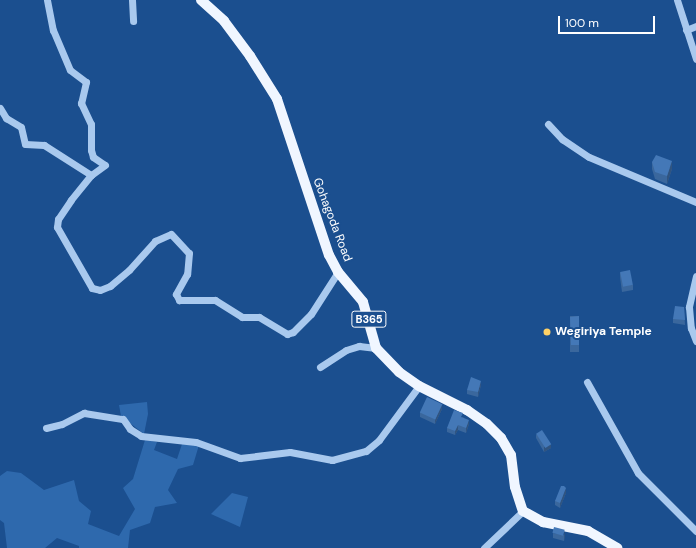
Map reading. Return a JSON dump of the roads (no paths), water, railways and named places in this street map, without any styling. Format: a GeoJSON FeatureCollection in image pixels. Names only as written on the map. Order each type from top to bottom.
{"type":"FeatureCollection","features":[{"type":"Feature","properties":{"kind":"main road","name":"Gohagoda Road"},"geometry":{"type":"LineString","coordinates":[[201,0],[224,21],[246,50],[277,99],[300,175],[329,255],[338,272],[363,302],[376,348],[399,372],[419,386],[467,410],[487,424],[501,438],[511,456],[515,487],[523,511]]}},
{"type":"Feature","properties":{"kind":"main road"},"geometry":{"type":"LineString","coordinates":[[523,511],[543,522],[588,531],[617,548]]}},
{"type":"Feature","properties":{"kind":"street"},"geometry":{"type":"LineString","coordinates":[[47,0],[53,30],[70,70],[86,82],[81,103],[91,124],[91,150],[93,157],[105,165],[91,175],[66,206],[58,219],[57,227],[92,288],[100,290],[110,286],[129,270],[155,241],[171,234],[189,253],[187,274],[176,294],[180,300],[216,300],[242,316],[259,317],[287,334],[293,332],[311,314],[338,272]]}},
{"type":"Feature","properties":{"kind":"street"},"geometry":{"type":"LineString","coordinates":[[132,0],[133,21]]}},
{"type":"Feature","properties":{"kind":"street"},"geometry":{"type":"LineString","coordinates":[[677,0],[696,59]]}},
{"type":"Feature","properties":{"kind":"street"},"geometry":{"type":"LineString","coordinates":[[686,30],[696,26]]}},
{"type":"Feature","properties":{"kind":"street"},"geometry":{"type":"LineString","coordinates":[[0,108],[6,118],[21,127],[25,144],[44,145],[91,175]]}},
{"type":"Feature","properties":{"kind":"street"},"geometry":{"type":"LineString","coordinates":[[548,124],[562,139],[589,157],[696,202]]}},
{"type":"Feature","properties":{"kind":"street"},"geometry":{"type":"LineString","coordinates":[[696,276],[689,307],[690,328],[696,341]]}},
{"type":"Feature","properties":{"kind":"street"},"geometry":{"type":"LineString","coordinates":[[320,366],[346,350],[359,346],[376,348]]}},
{"type":"Feature","properties":{"kind":"street"},"geometry":{"type":"LineString","coordinates":[[587,382],[638,473],[696,530]]}},
{"type":"Feature","properties":{"kind":"street"},"geometry":{"type":"LineString","coordinates":[[46,428],[62,424],[84,413],[123,419],[130,429],[141,436],[196,442],[240,458],[290,452],[332,460],[366,451],[379,440],[419,386]]}},
{"type":"Feature","properties":{"kind":"street"},"geometry":{"type":"LineString","coordinates":[[484,548],[523,511]]}},
{"type":"Feature","properties":{"kind":"place","name":"Wegiriya Temple"},"geometry":{"type":"Point","coordinates":[547,332]}}]}
